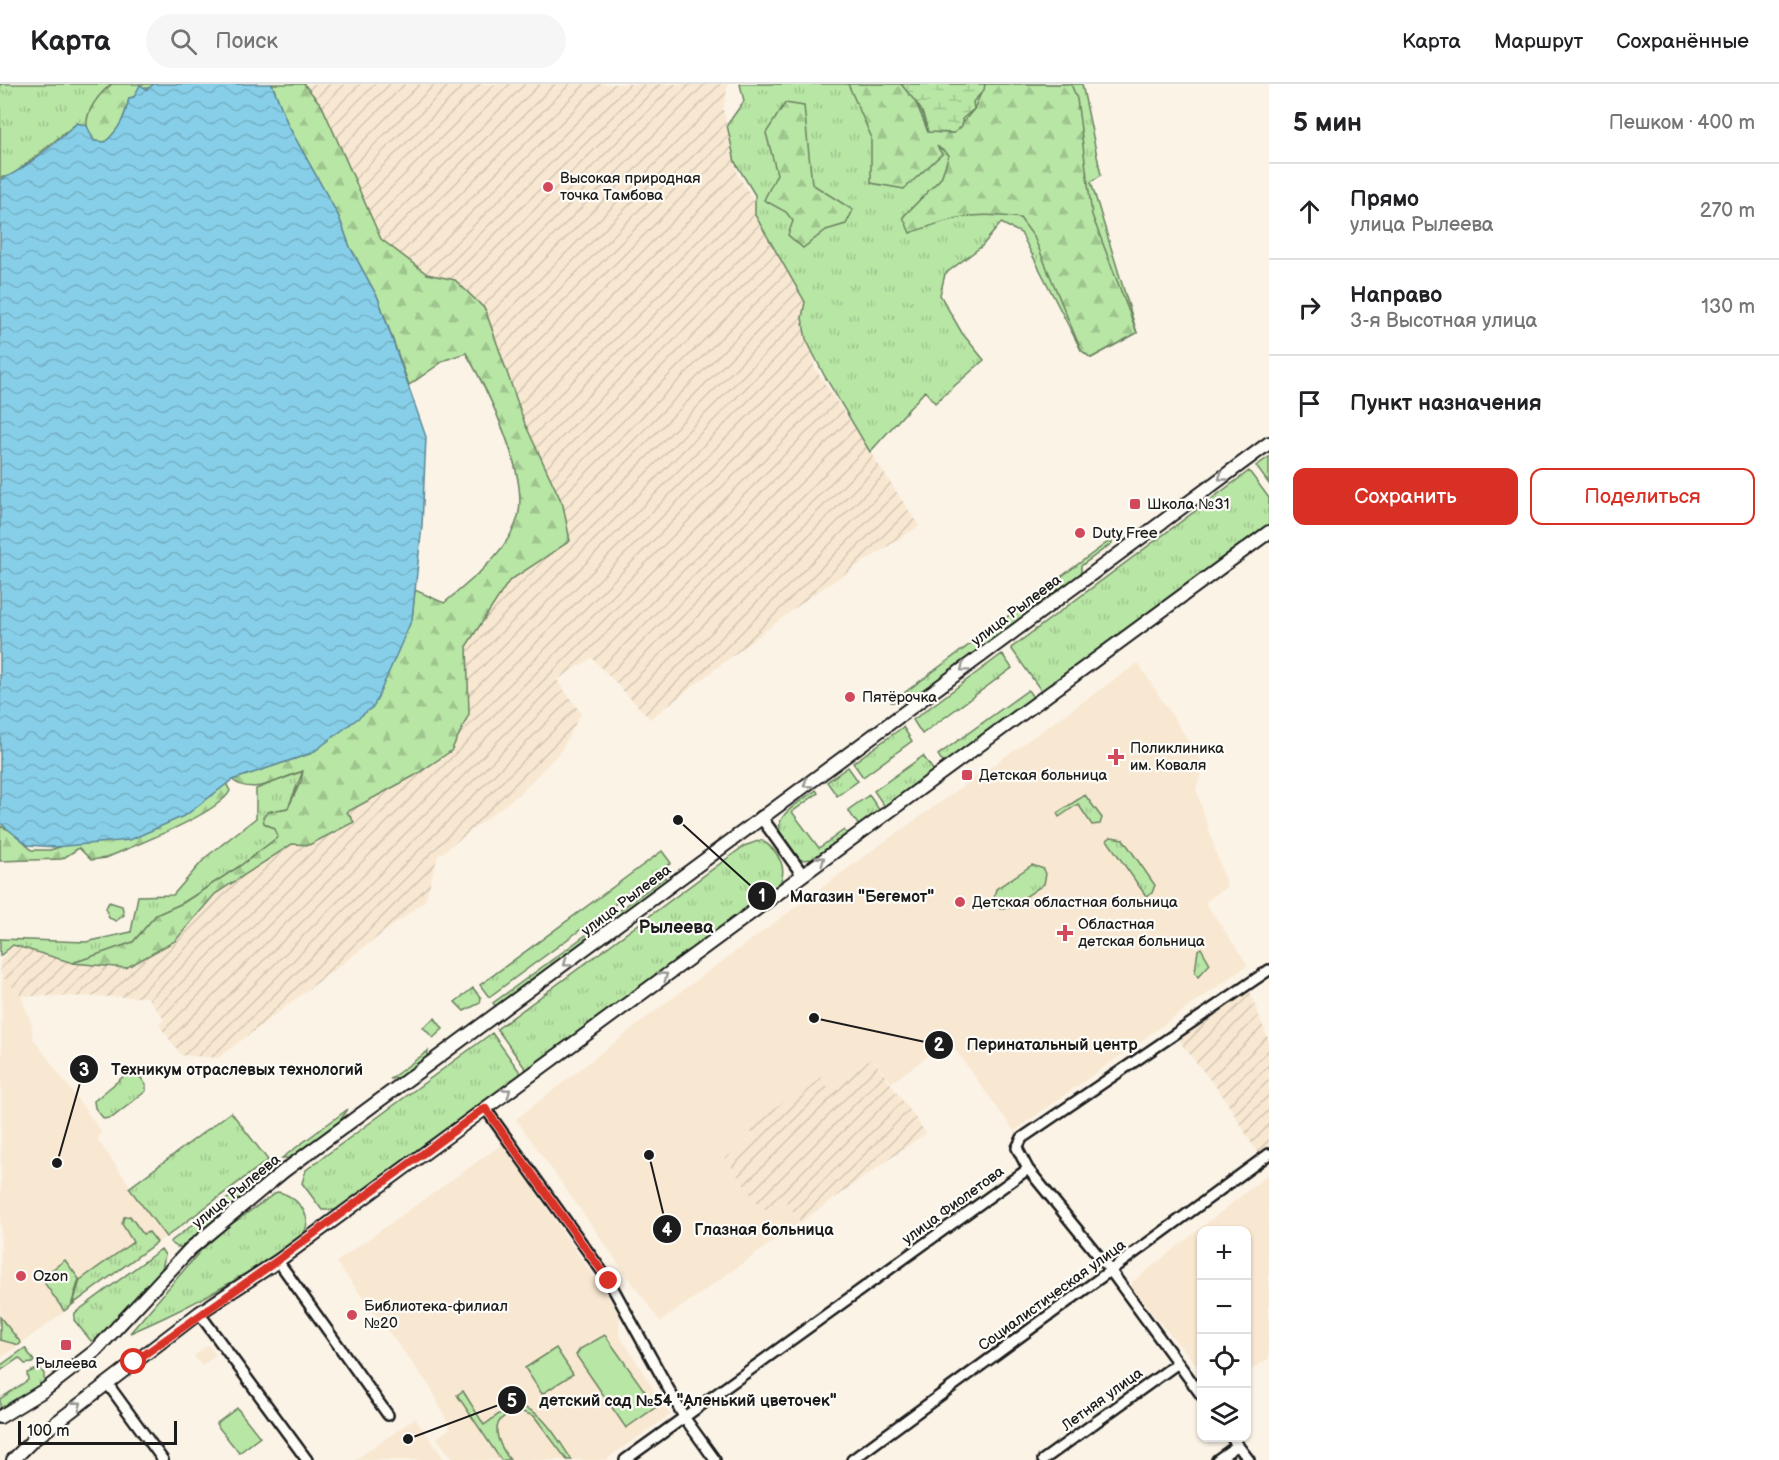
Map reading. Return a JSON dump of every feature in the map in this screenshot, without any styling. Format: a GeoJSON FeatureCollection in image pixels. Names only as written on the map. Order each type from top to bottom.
{"type":"FeatureCollection","features":[{"type":"Feature","properties":{"kind":"main road","name":"улица Рылеева"},"geometry":{"type":"LineString","coordinates":[[0,1417],[95,1351],[190,1249],[284,1170],[726,846],[761,817],[1269,442]]}},
{"type":"Feature","properties":{"kind":"main road"},"geometry":{"type":"LineString","coordinates":[[13,1460],[32,1441],[199,1314],[278,1260],[1269,532]]}},
{"type":"Feature","properties":{"kind":"street"},"geometry":{"type":"LineString","coordinates":[[761,817],[802,874]]}},
{"type":"Feature","properties":{"kind":"street","name":"улица Фиолетова"},"geometry":{"type":"LineString","coordinates":[[625,1460],[1028,1169],[1017,1148],[1022,1138],[1269,970]]}},
{"type":"Feature","properties":{"kind":"street"},"geometry":{"type":"LineString","coordinates":[[485,1108],[609,1281],[684,1417],[715,1460]]}},
{"type":"Feature","properties":{"kind":"street","name":"Социалистическая улица"},"geometry":{"type":"LineString","coordinates":[[852,1460],[1269,1154]]}},
{"type":"Feature","properties":{"kind":"street"},"geometry":{"type":"LineString","coordinates":[[1028,1169],[1110,1270],[1197,1389]]}},
{"type":"Feature","properties":{"kind":"street"},"geometry":{"type":"LineString","coordinates":[[278,1260],[388,1415]]}},
{"type":"Feature","properties":{"kind":"street"},"geometry":{"type":"LineString","coordinates":[[199,1314],[307,1460]]}},
{"type":"Feature","properties":{"kind":"street","name":"Летняя улица"},"geometry":{"type":"LineString","coordinates":[[1043,1460],[1178,1363]]}},
{"type":"Feature","properties":{"kind":"street"},"geometry":{"type":"LineString","coordinates":[[107,1383],[163,1460]]}},
{"type":"Feature","properties":{"kind":"street"},"geometry":{"type":"LineString","coordinates":[[1216,1460],[1234,1442]]}},
{"type":"Feature","properties":{"kind":"street"},"geometry":{"type":"LineString","coordinates":[[1236,1442],[1249,1460]]}},
{"type":"Feature","properties":{"kind":"shaded area"},"geometry":{"type":"Polygon","coordinates":[[[304,84],[728,84],[723,109],[738,175],[815,299],[814,367],[919,526],[811,596],[650,719],[592,658],[557,680],[581,713],[561,751],[519,794],[438,856],[425,901],[218,1058],[181,1055],[159,1025],[164,1019],[147,997],[21,996],[0,973],[0,961],[13,945],[73,963],[126,968],[175,941],[215,894],[292,843],[309,845],[353,822],[346,812],[414,776],[469,714],[467,645],[509,581],[570,541],[563,505],[525,424],[485,309],[455,280],[427,274],[381,239],[322,106],[304,84]]]}},
{"type":"Feature","properties":{"kind":"shaded area"},"geometry":{"type":"Polygon","coordinates":[[[1138,663],[1204,765],[1196,789],[1227,887],[1205,902],[1248,965],[1014,1131],[949,1041],[891,1083],[872,1058],[830,1089],[820,1076],[748,1128],[754,1137],[725,1158],[762,1209],[785,1201],[801,1222],[660,1322],[516,1119],[659,1008],[874,849],[1138,663]]]}},
{"type":"Feature","properties":{"kind":"shaded area"},"geometry":{"type":"Polygon","coordinates":[[[2,973],[21,996],[32,1025],[33,1038],[101,1131],[98,1140],[166,1237],[0,1359],[2,973]]]}},
{"type":"Feature","properties":{"kind":"shaded area"},"geometry":{"type":"Polygon","coordinates":[[[1249,989],[1269,1042],[1269,1146],[1258,1154],[1223,1096],[1180,1042],[1181,1035],[1249,989]]]}},
{"type":"Feature","properties":{"kind":"shaded area"},"geometry":{"type":"Polygon","coordinates":[[[872,1058],[926,1133],[801,1222],[785,1201],[762,1210],[725,1158],[754,1137],[748,1128],[820,1075],[830,1089],[872,1058]]]}},
{"type":"Feature","properties":{"kind":"shaded area"},"geometry":{"type":"Polygon","coordinates":[[[502,1144],[620,1315],[619,1334],[670,1415],[605,1460],[453,1460],[437,1438],[450,1428],[431,1388],[336,1262],[502,1144]]]}},
{"type":"Feature","properties":{"kind":"shaded area"},"geometry":{"type":"Polygon","coordinates":[[[1269,1174],[1269,1358],[1251,1370],[1251,1226],[1203,1226],[1269,1174]]]}},
{"type":"Feature","properties":{"kind":"shaded area"},"geometry":{"type":"Polygon","coordinates":[[[1197,1231],[1197,1365],[1131,1289],[1132,1282],[1197,1231]]]}},
{"type":"Feature","properties":{"kind":"shaded area"},"geometry":{"type":"Polygon","coordinates":[[[208,1345],[216,1355],[202,1366],[194,1356],[208,1345]]]}},
{"type":"Feature","properties":{"kind":"shaded area"},"geometry":{"type":"Polygon","coordinates":[[[415,1418],[445,1460],[355,1460],[415,1418]]]}},
{"type":"Feature","properties":{"kind":"green space"},"geometry":{"type":"Polygon","coordinates":[[[0,84],[112,84],[95,102],[87,126],[77,123],[10,177],[0,177],[0,84]]]}},
{"type":"Feature","properties":{"kind":"green space"},"geometry":{"type":"Polygon","coordinates":[[[112,84],[154,84],[153,87],[139,90],[134,97],[129,98],[121,122],[105,142],[94,141],[87,126],[90,110],[100,95],[112,84]]]}},
{"type":"Feature","properties":{"kind":"green space"},"geometry":{"type":"Polygon","coordinates":[[[272,84],[304,84],[322,106],[381,239],[427,274],[455,280],[485,309],[525,424],[563,505],[570,541],[509,581],[467,645],[469,714],[451,751],[414,776],[347,812],[354,822],[309,845],[292,844],[215,894],[175,941],[126,968],[73,963],[133,942],[156,915],[183,903],[240,866],[278,837],[275,829],[264,823],[263,817],[268,812],[288,808],[301,781],[303,771],[258,786],[249,787],[232,780],[312,753],[412,619],[415,590],[444,603],[497,553],[518,517],[520,499],[512,456],[495,410],[466,353],[445,360],[409,385],[378,298],[350,247],[339,217],[288,125],[272,84]]]}},
{"type":"Feature","properties":{"kind":"green space"},"geometry":{"type":"Polygon","coordinates":[[[740,84],[1082,84],[1101,175],[1091,182],[1137,333],[1091,358],[1081,350],[1021,233],[1001,223],[982,246],[945,274],[940,295],[962,333],[984,360],[935,403],[925,391],[870,452],[824,375],[806,339],[802,318],[805,302],[755,215],[755,195],[735,162],[727,125],[744,101],[740,84]]]}},
{"type":"Feature","properties":{"kind":"green space"},"geometry":{"type":"Polygon","coordinates":[[[848,84],[905,84],[914,97],[928,132],[954,133],[974,109],[985,84],[1071,84],[1077,99],[1092,215],[1137,333],[1091,358],[1081,350],[1034,237],[1020,218],[976,215],[939,223],[910,233],[903,217],[941,178],[949,155],[937,146],[942,154],[904,189],[871,183],[871,136],[848,84]]]}},
{"type":"Feature","properties":{"kind":"green space"},"geometry":{"type":"Polygon","coordinates":[[[901,84],[985,84],[984,90],[973,102],[974,109],[962,119],[962,126],[954,133],[928,132],[921,109],[901,84]]]}},
{"type":"Feature","properties":{"kind":"green space"},"geometry":{"type":"Polygon","coordinates":[[[785,103],[804,106],[812,184],[853,210],[846,224],[826,230],[803,248],[788,235],[793,221],[786,212],[764,200],[777,174],[766,133],[785,103]]]}},
{"type":"Feature","properties":{"kind":"green space"},"geometry":{"type":"Polygon","coordinates":[[[1269,457],[1269,484],[1256,466],[1269,457]]]}},
{"type":"Feature","properties":{"kind":"green space"},"geometry":{"type":"Polygon","coordinates":[[[1249,471],[1269,498],[1269,525],[1042,692],[1011,648],[1249,471]]]}},
{"type":"Feature","properties":{"kind":"green space"},"geometry":{"type":"Polygon","coordinates":[[[1112,539],[1112,543],[1081,566],[1081,575],[911,700],[892,702],[1112,539]]]}},
{"type":"Feature","properties":{"kind":"green space"},"geometry":{"type":"Polygon","coordinates":[[[1002,654],[1012,668],[922,734],[913,720],[1002,654]]]}},
{"type":"Feature","properties":{"kind":"green space"},"geometry":{"type":"Polygon","coordinates":[[[1028,690],[1034,699],[944,764],[938,755],[1028,690]]]}},
{"type":"Feature","properties":{"kind":"green space"},"geometry":{"type":"Polygon","coordinates":[[[903,727],[912,741],[863,777],[853,763],[903,727]]]}},
{"type":"Feature","properties":{"kind":"green space"},"geometry":{"type":"Polygon","coordinates":[[[923,756],[934,771],[885,807],[874,791],[923,756]]]}},
{"type":"Feature","properties":{"kind":"green space"},"geometry":{"type":"Polygon","coordinates":[[[848,767],[858,781],[837,796],[827,782],[848,767]]]}},
{"type":"Feature","properties":{"kind":"green space"},"geometry":{"type":"Polygon","coordinates":[[[303,771],[288,808],[268,812],[264,823],[275,829],[278,837],[240,866],[183,903],[156,915],[133,942],[73,963],[13,945],[0,956],[0,939],[86,942],[131,932],[138,896],[173,895],[206,857],[256,818],[256,789],[303,771]]]}},
{"type":"Feature","properties":{"kind":"green space"},"geometry":{"type":"Polygon","coordinates":[[[222,775],[230,791],[222,800],[174,829],[106,858],[91,860],[79,848],[62,859],[0,861],[0,826],[17,833],[31,850],[50,850],[76,842],[222,775]]]}},
{"type":"Feature","properties":{"kind":"green space"},"geometry":{"type":"Polygon","coordinates":[[[816,790],[818,793],[792,812],[819,848],[844,830],[847,834],[814,859],[801,860],[785,842],[779,826],[787,812],[816,790]]]}},
{"type":"Feature","properties":{"kind":"green space"},"geometry":{"type":"Polygon","coordinates":[[[869,795],[880,811],[859,826],[848,810],[869,795]]]}},
{"type":"Feature","properties":{"kind":"green space"},"geometry":{"type":"Polygon","coordinates":[[[1085,795],[1102,818],[1100,824],[1092,825],[1078,804],[1059,817],[1057,813],[1085,795]]]}},
{"type":"Feature","properties":{"kind":"green space"},"geometry":{"type":"Polygon","coordinates":[[[1111,837],[1123,839],[1155,885],[1152,893],[1146,896],[1107,840],[1111,837]]]}},
{"type":"Feature","properties":{"kind":"green space"},"geometry":{"type":"Polygon","coordinates":[[[761,840],[778,856],[783,869],[780,883],[775,890],[527,1071],[497,1029],[744,846],[761,840]]]}},
{"type":"Feature","properties":{"kind":"green space"},"geometry":{"type":"Polygon","coordinates":[[[662,851],[671,863],[489,997],[480,985],[662,851]]]}},
{"type":"Feature","properties":{"kind":"green space"},"geometry":{"type":"Polygon","coordinates":[[[1032,865],[1044,869],[1046,874],[1044,884],[1009,908],[1000,909],[994,898],[996,889],[1032,865]]]}},
{"type":"Feature","properties":{"kind":"green space"},"geometry":{"type":"Polygon","coordinates":[[[665,877],[668,881],[496,1007],[493,1003],[665,877]]]}},
{"type":"Feature","properties":{"kind":"green space"},"geometry":{"type":"Polygon","coordinates":[[[109,902],[122,906],[124,915],[116,921],[109,918],[106,908],[109,902]]]}},
{"type":"Feature","properties":{"kind":"green space"},"geometry":{"type":"Polygon","coordinates":[[[1201,948],[1210,964],[1198,977],[1195,972],[1198,950],[1201,948]]]}},
{"type":"Feature","properties":{"kind":"green space"},"geometry":{"type":"Polygon","coordinates":[[[473,988],[481,998],[480,1003],[464,1011],[455,1002],[473,988]]]}},
{"type":"Feature","properties":{"kind":"green space"},"geometry":{"type":"Polygon","coordinates":[[[435,1018],[443,1029],[433,1038],[423,1027],[435,1018]]]}},
{"type":"Feature","properties":{"kind":"green space"},"geometry":{"type":"Polygon","coordinates":[[[492,1033],[522,1075],[340,1210],[322,1210],[302,1183],[306,1170],[492,1033]]]}},
{"type":"Feature","properties":{"kind":"green space"},"geometry":{"type":"Polygon","coordinates":[[[428,1051],[427,1057],[401,1077],[390,1079],[428,1051]]]}},
{"type":"Feature","properties":{"kind":"green space"},"geometry":{"type":"Polygon","coordinates":[[[130,1071],[137,1072],[146,1085],[146,1091],[113,1117],[104,1119],[95,1108],[94,1101],[130,1071]]]}},
{"type":"Feature","properties":{"kind":"green space"},"geometry":{"type":"Polygon","coordinates":[[[348,1109],[337,1125],[291,1158],[282,1158],[348,1109]]]}},
{"type":"Feature","properties":{"kind":"green space"},"geometry":{"type":"Polygon","coordinates":[[[231,1112],[268,1160],[166,1237],[129,1188],[231,1112]]]}},
{"type":"Feature","properties":{"kind":"green space"},"geometry":{"type":"Polygon","coordinates":[[[271,1166],[269,1175],[182,1247],[177,1247],[170,1242],[271,1166]]]}},
{"type":"Feature","properties":{"kind":"green space"},"geometry":{"type":"Polygon","coordinates":[[[277,1192],[291,1197],[302,1207],[307,1221],[303,1234],[220,1289],[130,1333],[202,1249],[229,1226],[277,1192]]]}},
{"type":"Feature","properties":{"kind":"green space"},"geometry":{"type":"Polygon","coordinates":[[[130,1216],[143,1234],[149,1232],[157,1242],[73,1304],[80,1280],[133,1242],[122,1224],[124,1217],[130,1216]]]}},
{"type":"Feature","properties":{"kind":"green space"},"geometry":{"type":"Polygon","coordinates":[[[161,1249],[165,1255],[162,1269],[98,1339],[91,1341],[74,1320],[75,1313],[161,1249]]]}},
{"type":"Feature","properties":{"kind":"green space"},"geometry":{"type":"Polygon","coordinates":[[[65,1260],[79,1279],[71,1306],[64,1311],[41,1278],[65,1260]]]}},
{"type":"Feature","properties":{"kind":"green space"},"geometry":{"type":"Polygon","coordinates":[[[0,1317],[21,1343],[19,1345],[0,1340],[0,1317]]]}},
{"type":"Feature","properties":{"kind":"green space"},"geometry":{"type":"Polygon","coordinates":[[[605,1335],[656,1407],[626,1428],[576,1355],[580,1349],[605,1335]]]}},
{"type":"Feature","properties":{"kind":"green space"},"geometry":{"type":"Polygon","coordinates":[[[25,1348],[34,1361],[32,1363],[25,1364],[19,1358],[0,1371],[0,1366],[25,1348]]]}},
{"type":"Feature","properties":{"kind":"green space"},"geometry":{"type":"Polygon","coordinates":[[[556,1348],[573,1374],[542,1394],[525,1368],[556,1348]]]}},
{"type":"Feature","properties":{"kind":"green space"},"geometry":{"type":"Polygon","coordinates":[[[40,1368],[44,1374],[44,1382],[0,1413],[0,1399],[28,1380],[27,1373],[40,1368]]]}},
{"type":"Feature","properties":{"kind":"green space"},"geometry":{"type":"Polygon","coordinates":[[[463,1391],[484,1425],[507,1409],[518,1407],[537,1414],[546,1422],[572,1460],[567,1460],[534,1416],[519,1411],[509,1414],[498,1424],[498,1438],[510,1460],[501,1460],[457,1395],[463,1391]]]}},
{"type":"Feature","properties":{"kind":"green space"},"geometry":{"type":"Polygon","coordinates":[[[237,1408],[260,1437],[239,1453],[216,1424],[237,1408]]]}},
{"type":"Feature","properties":{"kind":"water"},"geometry":{"type":"Polygon","coordinates":[[[154,84],[272,84],[288,125],[339,217],[350,247],[378,298],[426,437],[422,525],[412,619],[374,706],[312,753],[232,780],[186,815],[130,840],[55,847],[28,845],[0,823],[0,179],[28,164],[77,123],[87,126],[94,141],[105,142],[121,122],[129,98],[134,97],[140,85],[147,89],[154,84]]]}},
{"type":"Feature","properties":{"kind":"place","name":"Высокая природная точка Тамбова"},"geometry":{"type":"Point","coordinates":[548,187]}},
{"type":"Feature","properties":{"kind":"place","name":"Школа №31"},"geometry":{"type":"Point","coordinates":[1135,504]}},
{"type":"Feature","properties":{"kind":"place","name":"Duty Free"},"geometry":{"type":"Point","coordinates":[1080,533]}},
{"type":"Feature","properties":{"kind":"place","name":"Пятёрочка"},"geometry":{"type":"Point","coordinates":[850,697]}},
{"type":"Feature","properties":{"kind":"place","name":"Поликлиника им. Коваля"},"geometry":{"type":"Point","coordinates":[1116,757]}},
{"type":"Feature","properties":{"kind":"place","name":"Детская больница"},"geometry":{"type":"Point","coordinates":[967,775]}},
{"type":"Feature","properties":{"kind":"place","name":"Магазин \"Бегемот\""},"geometry":{"type":"Point","coordinates":[678,820]}},
{"type":"Feature","properties":{"kind":"place","name":"Детская областная больница"},"geometry":{"type":"Point","coordinates":[960,902]}},
{"type":"Feature","properties":{"kind":"place","name":"Областная детская больница"},"geometry":{"type":"Point","coordinates":[1065,933]}},
{"type":"Feature","properties":{"kind":"place","name":"Перинатальный центр"},"geometry":{"type":"Point","coordinates":[814,1018]}},
{"type":"Feature","properties":{"kind":"place","name":"Глазная больница"},"geometry":{"type":"Point","coordinates":[649,1155]}},
{"type":"Feature","properties":{"kind":"place","name":"Техникум отраслевых технологий"},"geometry":{"type":"Point","coordinates":[57,1163]}},
{"type":"Feature","properties":{"kind":"place","name":"Ozon"},"geometry":{"type":"Point","coordinates":[21,1276]}},
{"type":"Feature","properties":{"kind":"place","name":"Библиотека-филиал №20"},"geometry":{"type":"Point","coordinates":[352,1315]}},
{"type":"Feature","properties":{"kind":"place","name":"Рылеева"},"geometry":{"type":"Point","coordinates":[66,1345]}},
{"type":"Feature","properties":{"kind":"place","name":"детский сад №54 \"Аленький цветочек\""},"geometry":{"type":"Point","coordinates":[408,1439]}},
{"type":"Feature","properties":{"kind":"district","name":"Рылеева"},"geometry":{"type":"Point","coordinates":[676,927]}},
{"type":"Feature","properties":{"kind":"route"},"geometry":{"type":"LineString","coordinates":[[134,1362],[485,1108],[609,1281]]}}]}
